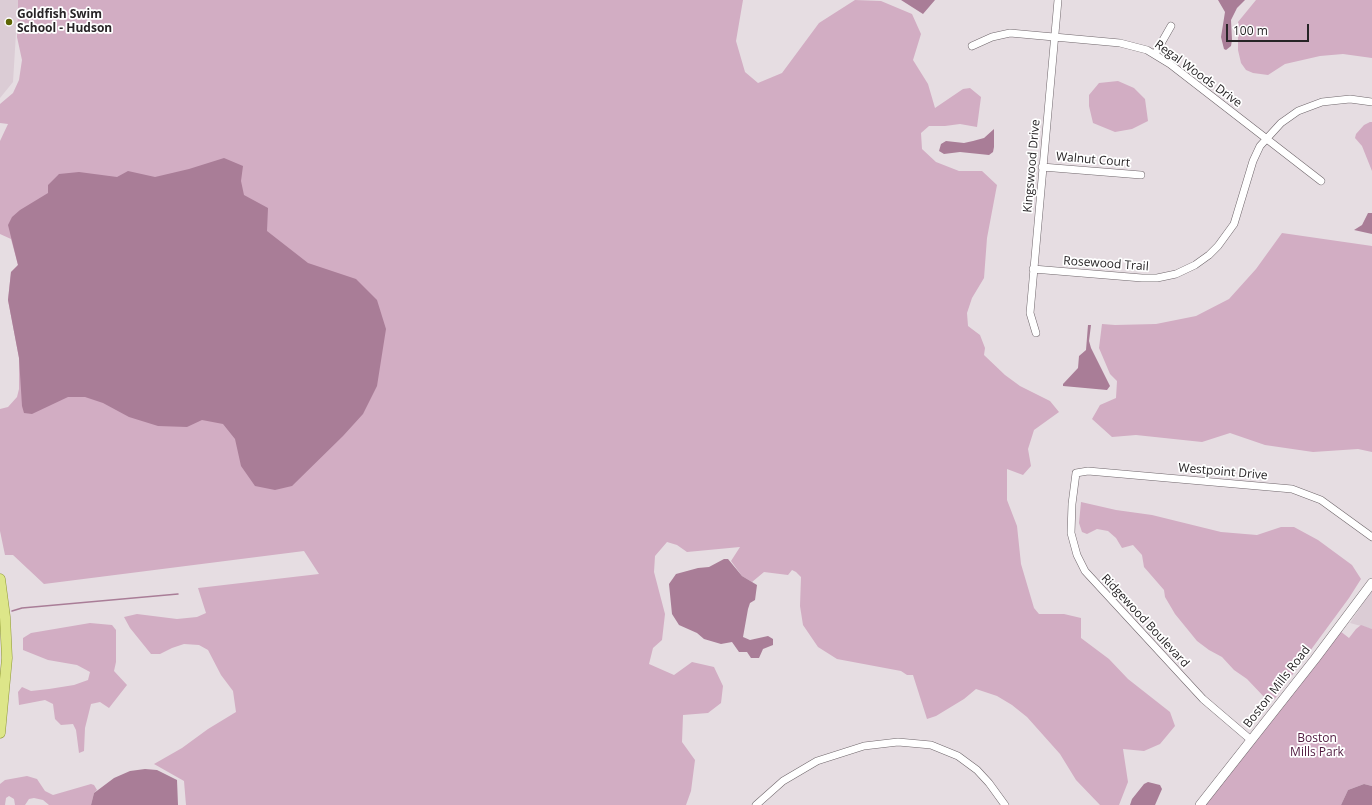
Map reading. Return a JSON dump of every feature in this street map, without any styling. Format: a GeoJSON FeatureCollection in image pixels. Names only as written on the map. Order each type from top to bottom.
{"type":"FeatureCollection","features":[{"type":"Feature","properties":{"kind":"main road"},"geometry":{"type":"LineString","coordinates":[[0,579],[5,617],[7,658],[0,732]]}},
{"type":"Feature","properties":{"kind":"street","name":"Kingswood Drive"},"geometry":{"type":"LineString","coordinates":[[1036,333],[1030,313],[1058,0]]}},
{"type":"Feature","properties":{"kind":"street"},"geometry":{"type":"LineString","coordinates":[[1155,54],[1171,26]]}},
{"type":"Feature","properties":{"kind":"street","name":"Regal Woods Drive"},"geometry":{"type":"LineString","coordinates":[[972,46],[992,37],[1005,34],[1055,37],[1133,45],[1155,54],[1322,181]]}},
{"type":"Feature","properties":{"kind":"street","name":"Rosewood Trail"},"geometry":{"type":"LineString","coordinates":[[1033,269],[1157,278],[1176,274],[1195,265],[1209,255],[1218,246],[1234,224],[1253,161],[1266,138],[1281,123],[1298,111],[1311,105],[1342,99],[1372,102]]}},
{"type":"Feature","properties":{"kind":"street","name":"Walnut Court"},"geometry":{"type":"LineString","coordinates":[[1042,167],[1141,175]]}},
{"type":"Feature","properties":{"kind":"street","name":"Westpoint Drive"},"geometry":{"type":"LineString","coordinates":[[1074,491],[1076,473],[1082,471],[1292,489],[1321,500],[1372,537]]}},
{"type":"Feature","properties":{"kind":"street","name":"Ridgewood Boulevard"},"geometry":{"type":"LineString","coordinates":[[1074,491],[1071,525],[1073,541],[1077,555],[1087,574],[1204,699],[1251,740]]}},
{"type":"Feature","properties":{"kind":"street","name":"Boston Mills Road"},"geometry":{"type":"LineString","coordinates":[[1200,805],[1315,659],[1372,583]]}},
{"type":"Feature","properties":{"kind":"street"},"geometry":{"type":"LineString","coordinates":[[756,805],[783,781],[817,762],[864,746],[898,742],[931,745],[958,756],[977,770],[990,783],[1005,805]]}},
{"type":"Feature","properties":{"kind":"shaded area"},"geometry":{"type":"Polygon","coordinates":[[[0,0],[18,0],[13,82],[0,98],[0,0]]]}},
{"type":"Feature","properties":{"kind":"shaded area"},"geometry":{"type":"Polygon","coordinates":[[[901,0],[935,0],[923,14],[901,0]]]}},
{"type":"Feature","properties":{"kind":"shaded area"},"geometry":{"type":"Polygon","coordinates":[[[1218,0],[1245,0],[1237,8],[1231,20],[1231,46],[1226,50],[1224,49],[1221,37],[1225,12],[1218,0]]]}},
{"type":"Feature","properties":{"kind":"shaded area"},"geometry":{"type":"Polygon","coordinates":[[[994,129],[994,147],[993,152],[989,155],[960,152],[944,154],[939,151],[941,144],[946,141],[964,143],[973,141],[984,138],[994,129]]]}},
{"type":"Feature","properties":{"kind":"shaded area"},"geometry":{"type":"Polygon","coordinates":[[[224,158],[243,166],[241,181],[244,195],[268,208],[267,231],[308,263],[356,279],[377,300],[386,329],[377,386],[363,414],[343,436],[292,486],[275,490],[255,486],[241,466],[235,439],[223,424],[202,420],[187,427],[158,426],[129,417],[103,403],[85,397],[68,397],[32,414],[24,413],[22,406],[19,358],[8,300],[11,272],[18,265],[8,225],[12,217],[20,210],[48,193],[48,185],[59,174],[79,172],[117,177],[128,171],[155,177],[189,169],[224,158]]]}},
{"type":"Feature","properties":{"kind":"shaded area"},"geometry":{"type":"Polygon","coordinates":[[[1368,213],[1372,213],[1372,234],[1354,230],[1362,225],[1368,213]]]}},
{"type":"Feature","properties":{"kind":"shaded area"},"geometry":{"type":"Polygon","coordinates":[[[1088,325],[1091,325],[1089,341],[1091,348],[1110,386],[1107,390],[1063,386],[1063,384],[1078,368],[1079,356],[1086,350],[1088,325]]]}},
{"type":"Feature","properties":{"kind":"shaded area"},"geometry":{"type":"Polygon","coordinates":[[[724,559],[728,559],[742,576],[757,585],[755,600],[750,603],[748,609],[743,637],[750,640],[768,636],[773,639],[773,645],[763,649],[759,658],[751,658],[747,652],[739,652],[732,642],[721,644],[704,639],[697,633],[679,625],[672,614],[669,584],[676,574],[698,568],[709,567],[724,559]]]}},
{"type":"Feature","properties":{"kind":"shaded area"},"geometry":{"type":"Polygon","coordinates":[[[1372,590],[1372,629],[1350,623],[1369,594],[1372,590]]]}},
{"type":"Feature","properties":{"kind":"shaded area"},"geometry":{"type":"Polygon","coordinates":[[[145,769],[157,770],[177,780],[178,805],[91,805],[94,793],[114,778],[130,771],[145,769]]]}},
{"type":"Feature","properties":{"kind":"shaded area"},"geometry":{"type":"Polygon","coordinates":[[[1148,782],[1160,785],[1162,789],[1155,805],[1130,805],[1132,799],[1144,784],[1148,782]]]}},
{"type":"Feature","properties":{"kind":"shaded area"},"geometry":{"type":"Polygon","coordinates":[[[1364,784],[1372,786],[1372,805],[1341,805],[1348,790],[1364,784]]]}},
{"type":"Feature","properties":{"kind":"green space"},"geometry":{"type":"Polygon","coordinates":[[[18,0],[743,0],[736,41],[745,72],[758,83],[782,73],[819,23],[855,0],[881,1],[912,14],[921,34],[913,60],[928,84],[935,108],[963,89],[970,88],[981,97],[977,127],[960,124],[929,126],[921,133],[922,149],[936,162],[959,171],[982,171],[997,185],[987,238],[984,278],[972,298],[967,313],[968,326],[980,335],[985,348],[984,355],[1005,375],[1020,386],[1050,401],[1059,412],[1034,430],[1028,449],[1031,466],[1023,475],[1007,469],[1007,500],[1017,526],[1021,564],[1034,608],[1039,614],[1064,614],[1081,618],[1081,638],[1109,659],[1128,679],[1170,712],[1175,726],[1160,744],[1144,751],[1123,749],[1128,782],[1119,805],[1100,805],[1076,780],[1060,754],[1027,717],[1012,705],[997,696],[976,689],[964,699],[936,716],[927,719],[913,675],[907,675],[901,671],[837,659],[818,647],[803,625],[800,606],[801,577],[796,572],[792,570],[788,575],[764,572],[752,582],[742,576],[731,561],[740,547],[687,552],[677,545],[667,542],[655,556],[654,572],[665,614],[662,640],[653,648],[649,664],[674,675],[692,662],[714,667],[723,686],[721,703],[708,713],[683,715],[682,742],[695,760],[691,791],[686,805],[186,805],[184,781],[154,764],[182,748],[208,729],[236,712],[233,691],[221,675],[208,650],[199,645],[184,644],[160,654],[151,654],[130,628],[124,617],[137,614],[177,619],[197,617],[206,613],[198,588],[319,574],[304,551],[44,584],[13,555],[5,555],[0,531],[0,409],[8,407],[17,397],[19,389],[19,358],[8,300],[11,272],[18,265],[11,239],[0,234],[0,141],[8,124],[0,123],[0,104],[13,93],[19,80],[22,60],[17,37],[18,0]]]}},
{"type":"Feature","properties":{"kind":"green space"},"geometry":{"type":"Polygon","coordinates":[[[1256,0],[1372,0],[1372,58],[1343,54],[1320,56],[1285,64],[1268,75],[1253,73],[1246,70],[1241,63],[1238,50],[1238,22],[1256,0]]]}},
{"type":"Feature","properties":{"kind":"green space"},"geometry":{"type":"Polygon","coordinates":[[[1118,81],[1134,88],[1145,99],[1148,121],[1132,129],[1115,132],[1093,123],[1089,106],[1089,95],[1099,83],[1118,81]]]}},
{"type":"Feature","properties":{"kind":"green space"},"geometry":{"type":"Polygon","coordinates":[[[1372,122],[1372,171],[1362,146],[1355,138],[1356,134],[1364,125],[1372,122]]]}},
{"type":"Feature","properties":{"kind":"green space"},"geometry":{"type":"Polygon","coordinates":[[[1282,233],[1372,246],[1372,452],[1358,449],[1313,452],[1265,445],[1230,433],[1202,442],[1136,435],[1112,437],[1092,419],[1100,405],[1116,398],[1117,381],[1110,374],[1099,348],[1102,324],[1156,324],[1196,316],[1229,299],[1256,269],[1282,233]]]}},
{"type":"Feature","properties":{"kind":"green space"},"geometry":{"type":"Polygon","coordinates":[[[1081,502],[1116,510],[1152,515],[1221,532],[1257,535],[1281,527],[1294,527],[1318,540],[1352,565],[1361,579],[1349,598],[1274,700],[1266,699],[1247,679],[1234,670],[1222,657],[1197,641],[1175,614],[1165,597],[1164,590],[1144,567],[1142,555],[1133,545],[1122,548],[1116,538],[1108,531],[1097,529],[1087,534],[1082,532],[1079,523],[1081,502]]]}},
{"type":"Feature","properties":{"kind":"green space"},"geometry":{"type":"Polygon","coordinates":[[[90,623],[112,625],[116,630],[116,662],[114,671],[127,685],[109,708],[100,702],[91,704],[85,728],[84,751],[79,753],[76,730],[73,724],[61,725],[55,719],[53,704],[45,700],[19,705],[18,692],[22,687],[31,691],[74,685],[88,680],[90,672],[77,665],[48,660],[23,650],[23,638],[31,633],[90,623]]]}},
{"type":"Feature","properties":{"kind":"green space","name":"Boston Mills Park"},"geometry":{"type":"Polygon","coordinates":[[[1361,625],[1372,629],[1372,786],[1364,784],[1348,790],[1341,805],[1200,805],[1340,631],[1349,638],[1361,625]]]}},
{"type":"Feature","properties":{"kind":"green space"},"geometry":{"type":"Polygon","coordinates":[[[27,776],[37,779],[45,791],[53,795],[91,784],[94,785],[97,790],[94,793],[91,805],[49,805],[43,800],[34,798],[29,799],[25,805],[15,805],[14,799],[9,796],[6,798],[5,805],[0,805],[0,784],[5,780],[27,776]]]}},
{"type":"Feature","properties":{"kind":"waterway"},"geometry":{"type":"LineString","coordinates":[[12,611],[22,608],[178,594]]}},
{"type":"Feature","properties":{"kind":"place","name":"Goldfish Swim School - Hudson"},"geometry":{"type":"Point","coordinates":[9,22]}}]}
